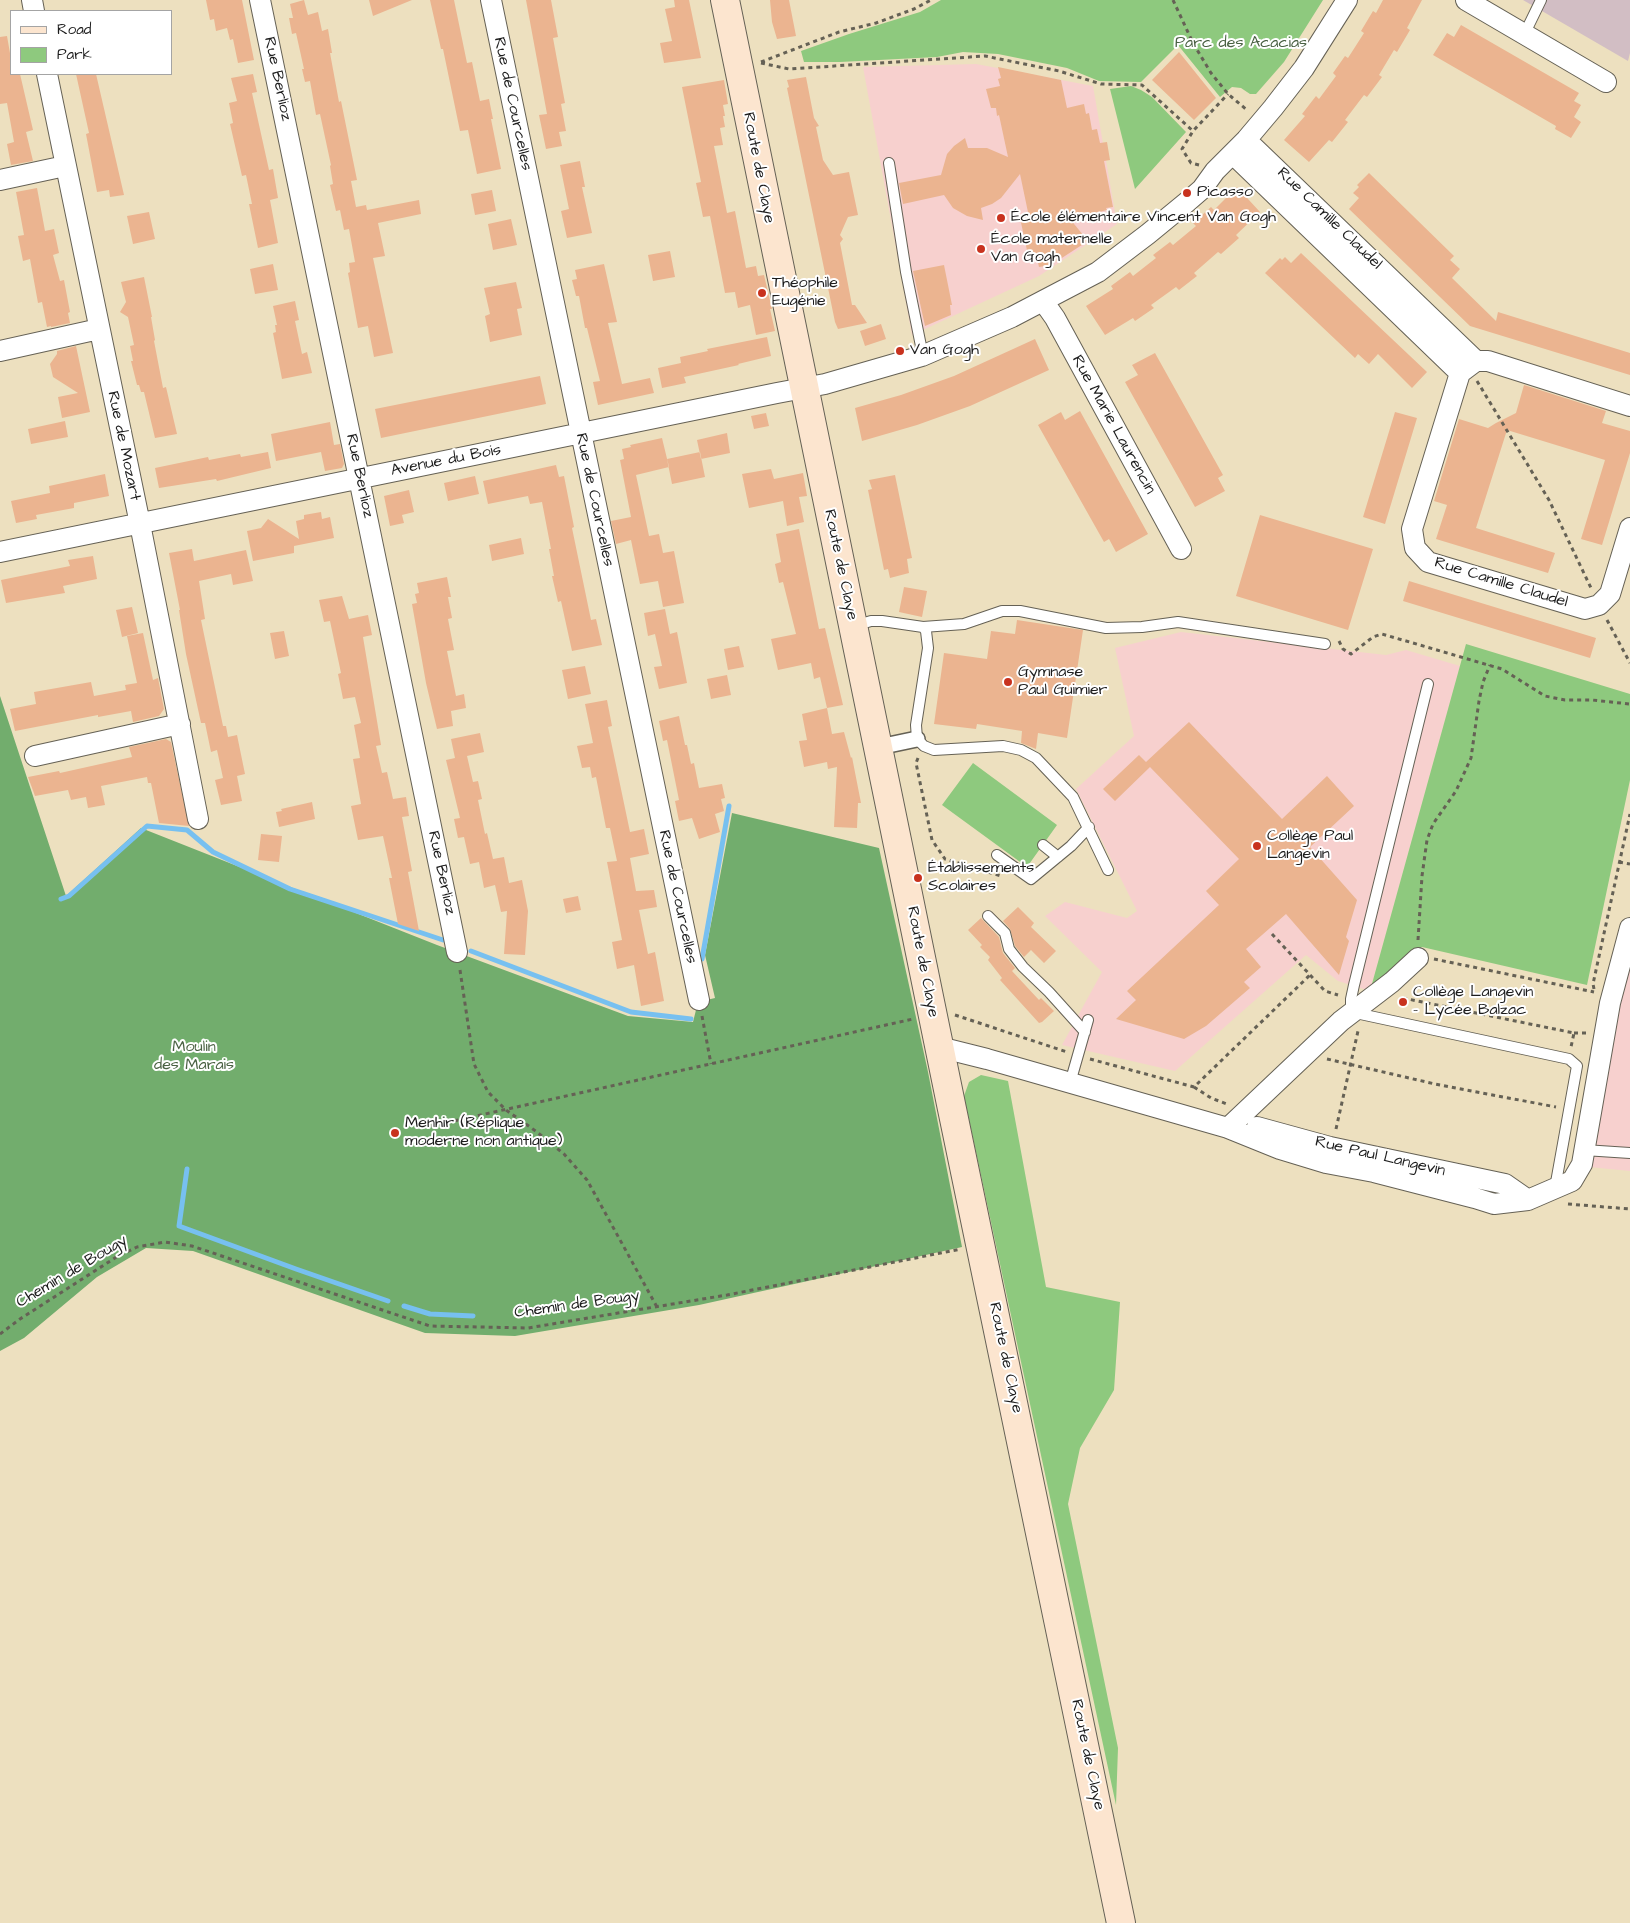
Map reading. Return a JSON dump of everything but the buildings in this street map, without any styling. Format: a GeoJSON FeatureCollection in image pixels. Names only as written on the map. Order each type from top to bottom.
{"type":"FeatureCollection","features":[{"type":"Feature","properties":{"kind":"main road","name":"Route de Claye"},"geometry":{"type":"LineString","coordinates":[[724,0],[749,66],[803,388],[854,626],[939,1047],[1121,1923]]}},
{"type":"Feature","properties":{"kind":"street","name":"Rue Berlioz"},"geometry":{"type":"LineString","coordinates":[[260,0],[457,952]]}},
{"type":"Feature","properties":{"kind":"street","name":"Rue de Courcelles"},"geometry":{"type":"LineString","coordinates":[[491,0],[699,1000]]}},
{"type":"Feature","properties":{"kind":"street","name":"Avenue du Bois"},"geometry":{"type":"LineString","coordinates":[[0,552],[825,384],[924,355],[1012,317],[1098,272],[1202,189],[1215,171],[1261,122],[1304,68],[1347,0]]}},
{"type":"Feature","properties":{"kind":"street"},"geometry":{"type":"LineString","coordinates":[[1466,0],[1606,82]]}},
{"type":"Feature","properties":{"kind":"street","name":"Rue de Mozart"},"geometry":{"type":"LineString","coordinates":[[46,75],[140,524],[198,819]]}},
{"type":"Feature","properties":{"kind":"street","name":"Rue Camille Claudel"},"geometry":{"type":"LineString","coordinates":[[1239,147],[1468,366],[1412,529],[1415,548],[1428,562],[1585,609],[1599,605]]}},
{"type":"Feature","properties":{"kind":"street"},"geometry":{"type":"LineString","coordinates":[[0,180],[65,166]]}},
{"type":"Feature","properties":{"kind":"street","name":"Rue Marie Laurencin"},"geometry":{"type":"LineString","coordinates":[[1043,301],[1055,318],[1181,549]]}},
{"type":"Feature","properties":{"kind":"street"},"geometry":{"type":"LineString","coordinates":[[0,351],[99,329]]}},
{"type":"Feature","properties":{"kind":"street"},"geometry":{"type":"LineString","coordinates":[[1468,366],[1488,361],[1630,406]]}},
{"type":"Feature","properties":{"kind":"street"},"geometry":{"type":"LineString","coordinates":[[1599,605],[1610,594],[1630,528]]}},
{"type":"Feature","properties":{"kind":"street"},"geometry":{"type":"LineString","coordinates":[[35,756],[180,724]]}},
{"type":"Feature","properties":{"kind":"street"},"geometry":{"type":"LineString","coordinates":[[879,747],[920,743]]}},
{"type":"Feature","properties":{"kind":"street","name":"Rue Paul Langevin"},"geometry":{"type":"LineString","coordinates":[[939,1047],[987,1058],[1228,1128],[1280,1149],[1326,1163],[1374,1172],[1494,1204],[1560,1196],[1582,1164],[1610,1003],[1630,928]]}},
{"type":"Feature","properties":{"kind":"street"},"geometry":{"type":"LineString","coordinates":[[1228,1128],[1355,1009],[1392,982],[1418,958]]}},
{"type":"Feature","properties":{"kind":"street","name":"Rue Paul Langevin"},"geometry":{"type":"LineString","coordinates":[[1228,1128],[1258,1127],[1330,1147],[1505,1184],[1528,1200]]}},
{"type":"Feature","properties":{"kind":"lane"},"geometry":{"type":"LineString","coordinates":[[1524,34],[1542,0]]}},
{"type":"Feature","properties":{"kind":"lane"},"geometry":{"type":"LineString","coordinates":[[889,163],[906,272],[924,355]]}},
{"type":"Feature","properties":{"kind":"lane"},"geometry":{"type":"LineString","coordinates":[[854,626],[871,621],[923,627],[964,624],[1002,611],[1020,611],[1106,628],[1142,627],[1178,622],[1325,644]]}},
{"type":"Feature","properties":{"kind":"lane"},"geometry":{"type":"LineString","coordinates":[[923,627],[926,631],[928,648],[916,725],[920,743],[934,750],[1002,746],[1021,750],[1036,758],[1074,797],[1108,870]]}},
{"type":"Feature","properties":{"kind":"lane"},"geometry":{"type":"LineString","coordinates":[[1428,684],[1355,1009],[1569,1059],[1577,1066],[1560,1196]]}},
{"type":"Feature","properties":{"kind":"lane"},"geometry":{"type":"LineString","coordinates":[[997,855],[1031,879],[1058,858],[1089,827]]}},
{"type":"Feature","properties":{"kind":"lane"},"geometry":{"type":"LineString","coordinates":[[1043,845],[1058,858]]}},
{"type":"Feature","properties":{"kind":"lane"},"geometry":{"type":"LineString","coordinates":[[988,916],[1004,934],[1009,949],[1023,967],[1049,992],[1085,1032]]}},
{"type":"Feature","properties":{"kind":"lane"},"geometry":{"type":"LineString","coordinates":[[1070,1083],[1088,1020]]}},
{"type":"Feature","properties":{"kind":"lane"},"geometry":{"type":"LineString","coordinates":[[1584,1150],[1630,1153]]}},
{"type":"Feature","properties":{"kind":"path"},"geometry":{"type":"LineString","coordinates":[[749,66],[839,32],[876,23],[914,9],[931,0]]}},
{"type":"Feature","properties":{"kind":"path"},"geometry":{"type":"LineString","coordinates":[[1173,0],[1193,43],[1211,73],[1228,94],[1261,122]]}},
{"type":"Feature","properties":{"kind":"path"},"geometry":{"type":"LineString","coordinates":[[749,66],[789,69],[986,56],[1059,71],[1101,84],[1142,85],[1193,131]]}},
{"type":"Feature","properties":{"kind":"path"},"geometry":{"type":"LineString","coordinates":[[1215,171],[1191,163],[1182,149],[1193,131],[1228,94]]}},
{"type":"Feature","properties":{"kind":"path"},"geometry":{"type":"LineString","coordinates":[[1468,366],[1549,500],[1599,605],[1630,663]]}},
{"type":"Feature","properties":{"kind":"path"},"geometry":{"type":"LineString","coordinates":[[1325,644],[1337,637],[1343,649],[1351,654],[1373,637],[1382,634],[1502,669],[1545,696],[1565,700],[1592,700],[1630,704]]}},
{"type":"Feature","properties":{"kind":"path"},"geometry":{"type":"LineString","coordinates":[[1490,665],[1483,682],[1479,701],[1471,758],[1456,790],[1433,824],[1427,840],[1422,876],[1418,958],[1473,967],[1595,992]]}},
{"type":"Feature","properties":{"kind":"path"},"geometry":{"type":"LineString","coordinates":[[920,743],[916,763],[932,840],[945,859],[1019,881],[1031,879]]}},
{"type":"Feature","properties":{"kind":"path"},"geometry":{"type":"LineString","coordinates":[[1593,1001],[1595,992],[1593,984],[1630,814]]}},
{"type":"Feature","properties":{"kind":"path"},"geometry":{"type":"LineString","coordinates":[[1619,862],[1630,864]]}},
{"type":"Feature","properties":{"kind":"path"},"geometry":{"type":"LineString","coordinates":[[1272,934],[1325,991],[1355,1009],[1350,1064],[1330,1147]]}},
{"type":"Feature","properties":{"kind":"path"},"geometry":{"type":"LineString","coordinates":[[457,952],[474,1064],[488,1092],[506,1110],[564,1154],[586,1180],[657,1307]]}},
{"type":"Feature","properties":{"kind":"path"},"geometry":{"type":"LineString","coordinates":[[1392,982],[1397,997],[1574,1034],[1586,1033],[1588,1025]]}},
{"type":"Feature","properties":{"kind":"path"},"geometry":{"type":"LineString","coordinates":[[699,1000],[710,1064]]}},
{"type":"Feature","properties":{"kind":"path"},"geometry":{"type":"LineString","coordinates":[[431,1126],[916,1019]]}},
{"type":"Feature","properties":{"kind":"path"},"geometry":{"type":"LineString","coordinates":[[1569,1059],[1574,1034]]}},
{"type":"Feature","properties":{"kind":"path"},"geometry":{"type":"LineString","coordinates":[[1322,1057],[1435,1084],[1560,1108]]}},
{"type":"Feature","properties":{"kind":"path"},"geometry":{"type":"LineString","coordinates":[[1560,1196],[1630,1209]]}},
{"type":"Feature","properties":{"kind":"path","name":"Chemin de Bougy"},"geometry":{"type":"LineString","coordinates":[[0,1334],[118,1256],[137,1247],[165,1242],[192,1246],[430,1326],[528,1328],[727,1295],[981,1244]]}},
{"type":"Feature","properties":{"kind":"shaded area"},"geometry":{"type":"Polygon","coordinates":[[[1523,0],[1630,0],[1630,53],[1628,61],[1523,0]]]}},
{"type":"Feature","properties":{"kind":"shaded area"},"geometry":{"type":"Polygon","coordinates":[[[976,64],[1093,86],[1117,224],[1039,276],[912,335],[863,67],[976,64]]]}},
{"type":"Feature","properties":{"kind":"shaded area","name":"Collège Paul Langevin"},"geometry":{"type":"Polygon","coordinates":[[[1181,632],[1386,655],[1406,650],[1460,666],[1370,991],[1338,981],[1306,955],[1175,1071],[1062,1045],[1102,972],[1045,916],[1065,902],[1127,918],[1137,911],[1076,789],[1134,736],[1115,648],[1181,632]]]}},
{"type":"Feature","properties":{"kind":"shaded area"},"geometry":{"type":"Polygon","coordinates":[[[1630,950],[1630,1171],[1589,1167],[1630,950]]]}},
{"type":"Feature","properties":{"kind":"green space","name":"Parc des Acacias"},"geometry":{"type":"Polygon","coordinates":[[[941,0],[1323,0],[1284,62],[1256,94],[1250,94],[1241,88],[1232,87],[1220,97],[1178,45],[1141,82],[1099,81],[1067,68],[998,54],[963,52],[937,57],[804,62],[801,51],[920,12],[941,0]]]}},
{"type":"Feature","properties":{"kind":"green space"},"geometry":{"type":"Polygon","coordinates":[[[1131,86],[1152,97],[1186,132],[1135,189],[1110,89],[1131,86]]]}},
{"type":"Feature","properties":{"kind":"green space"},"geometry":{"type":"Polygon","coordinates":[[[1466,644],[1630,694],[1630,780],[1587,985],[1422,947],[1414,951],[1370,991],[1466,644]]]}},
{"type":"Feature","properties":{"kind":"green space","name":"Moulin des Marais"},"geometry":{"type":"Polygon","coordinates":[[[0,696],[66,896],[141,828],[437,945],[628,1016],[693,1022],[698,1002],[715,998],[705,955],[732,813],[879,848],[928,1072],[962,1247],[699,1305],[515,1336],[425,1333],[193,1251],[146,1248],[97,1277],[24,1338],[0,1351],[0,696]]]}},
{"type":"Feature","properties":{"kind":"green space"},"geometry":{"type":"Polygon","coordinates":[[[973,763],[1057,825],[1027,867],[942,805],[973,763]]]}},
{"type":"Feature","properties":{"kind":"green space"},"geometry":{"type":"Polygon","coordinates":[[[981,1075],[1008,1081],[1046,1287],[1120,1302],[1114,1390],[1080,1448],[1068,1504],[1118,1748],[1116,1805],[964,1096],[969,1082],[981,1075]]]}},
{"type":"Feature","properties":{"kind":"waterway"},"geometry":{"type":"LineString","coordinates":[[702,959],[729,806]]}},
{"type":"Feature","properties":{"kind":"waterway"},"geometry":{"type":"LineString","coordinates":[[61,899],[69,896],[147,826],[187,830],[213,852],[290,889],[443,940]]}},
{"type":"Feature","properties":{"kind":"waterway"},"geometry":{"type":"LineString","coordinates":[[471,951],[631,1012],[691,1019]]}},
{"type":"Feature","properties":{"kind":"waterway"},"geometry":{"type":"LineString","coordinates":[[187,1169],[179,1226],[388,1301]]}},
{"type":"Feature","properties":{"kind":"waterway"},"geometry":{"type":"LineString","coordinates":[[404,1306],[430,1314],[473,1316]]}},
{"type":"Feature","properties":{"kind":"place","name":"Picasso"},"geometry":{"type":"Point","coordinates":[1187,193]}},
{"type":"Feature","properties":{"kind":"place","name":"École élémentaire Vincent Van Gogh"},"geometry":{"type":"Point","coordinates":[1001,218]}},
{"type":"Feature","properties":{"kind":"place","name":"École maternelle Van Gogh"},"geometry":{"type":"Point","coordinates":[981,249]}},
{"type":"Feature","properties":{"kind":"place","name":"Théophile Eugénie"},"geometry":{"type":"Point","coordinates":[762,293]}},
{"type":"Feature","properties":{"kind":"place","name":"Van Gogh"},"geometry":{"type":"Point","coordinates":[900,351]}},
{"type":"Feature","properties":{"kind":"place","name":"Gymnase Paul Guimier"},"geometry":{"type":"Point","coordinates":[1008,682]}},
{"type":"Feature","properties":{"kind":"place","name":"Collège Paul Langevin"},"geometry":{"type":"Point","coordinates":[1257,846]}},
{"type":"Feature","properties":{"kind":"place","name":"Établissements Scolaires"},"geometry":{"type":"Point","coordinates":[918,878]}},
{"type":"Feature","properties":{"kind":"place","name":"Collège Langevin - Lycée Balzac"},"geometry":{"type":"Point","coordinates":[1403,1002]}},
{"type":"Feature","properties":{"kind":"place","name":"Menhir (Réplique moderne non antique)"},"geometry":{"type":"Point","coordinates":[395,1133]}}]}
